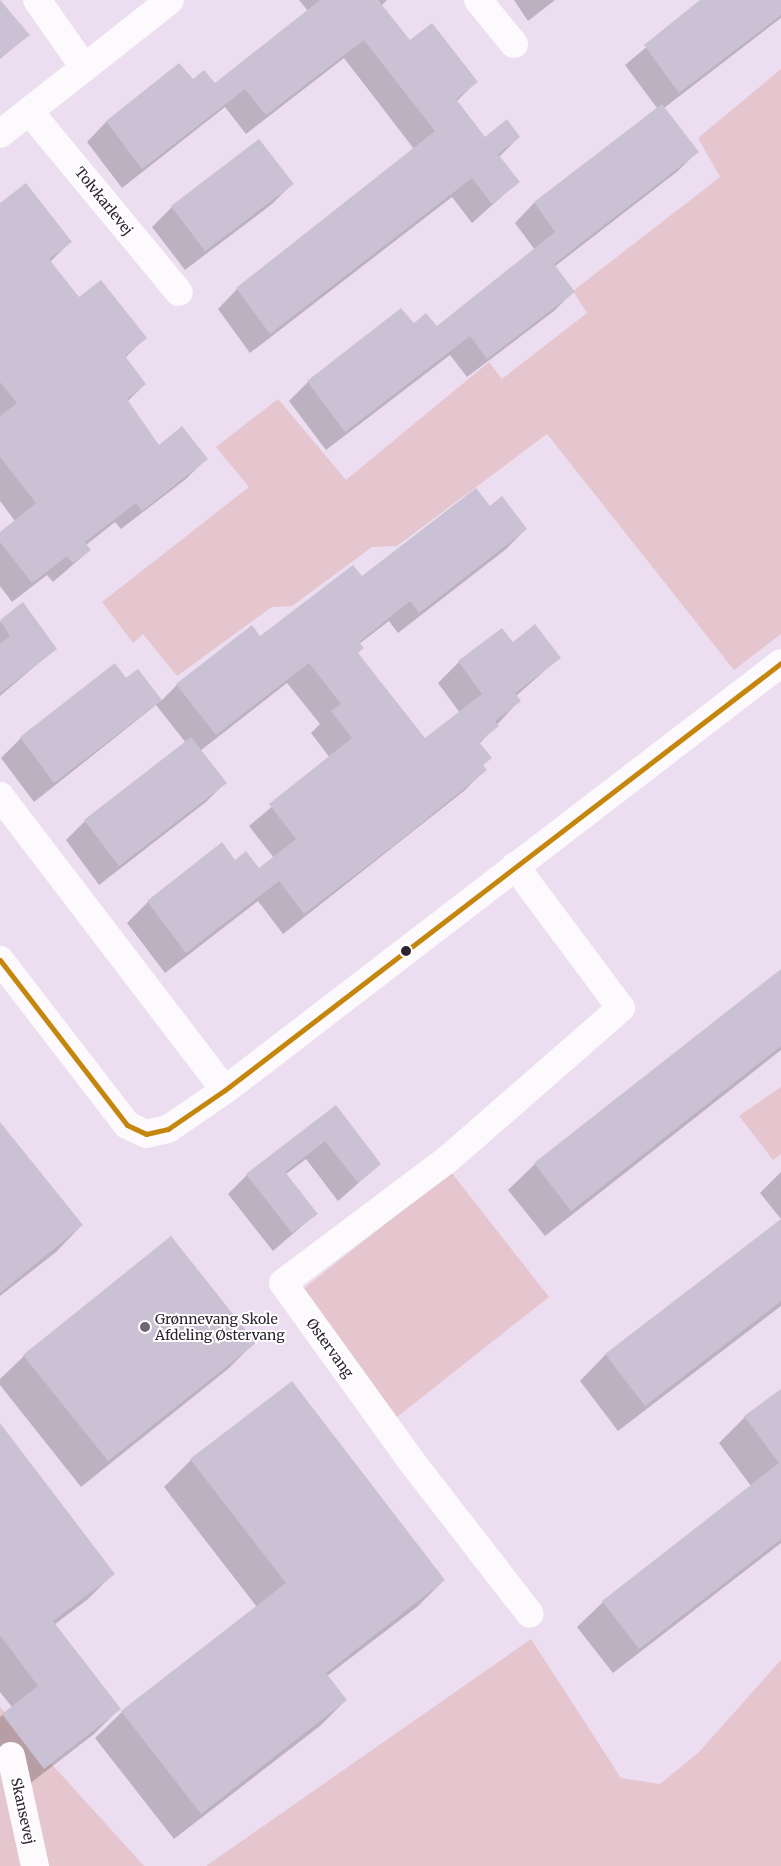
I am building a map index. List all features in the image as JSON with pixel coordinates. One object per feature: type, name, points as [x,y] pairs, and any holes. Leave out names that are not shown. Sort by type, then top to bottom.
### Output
[{"type":"street","points":[[37,0],[84,67]]},
{"type":"street","points":[[0,134],[170,0]]},
{"type":"street","points":[[478,0],[514,44]]},
{"type":"street","name":"Tolvkarlevej","points":[[29,111],[179,292]]},
{"type":"street","points":[[0,960],[126,1125],[146,1134],[168,1129],[226,1090],[781,663]]},
{"type":"street","points":[[0,796],[226,1090]]},
{"type":"street","name":"Østervang","points":[[515,866],[621,1008],[448,1159],[283,1284],[412,1462],[530,1614]]},
{"type":"street","name":"Skansevej","points":[[11,1756],[35,1866]]},
{"type":"shaded area","points":[[781,69],[781,634],[734,670],[547,434],[397,546],[372,547],[292,606],[272,607],[177,676],[143,634],[133,643],[102,602],[249,487],[216,447],[278,399],[346,480],[489,362],[502,379],[587,313],[573,291],[720,177],[698,138]]},
{"type":"shaded area","points":[[781,1087],[781,1154],[773,1160],[739,1116]]},
{"type":"shaded area","points":[[451,1172],[549,1297],[397,1417],[298,1293]]},
{"type":"shaded area","points":[[531,1639],[621,1778],[660,1784],[699,1752],[781,1660],[781,1866],[206,1866]]},
{"type":"shaded area","points":[[0,1707],[144,1866],[0,1866]]},
{"type":"building","points":[[0,0],[30,35],[0,58]]},
{"type":"building","points":[[320,0],[378,0],[410,40],[432,23],[478,82],[456,99],[485,137],[507,119],[520,137],[498,154],[520,182],[492,204],[472,178],[270,334],[236,288],[435,131],[364,40],[266,115],[245,89],[142,169],[106,121],[179,63],[193,79],[204,70],[215,83]]},
{"type":"building","points":[[700,0],[781,0],[781,15],[679,93],[644,45]]},
{"type":"building","points":[[662,104],[699,152],[554,264],[575,292],[487,359],[470,336],[345,432],[307,381],[401,308],[414,323],[426,313],[437,326],[555,232],[534,202]]},
{"type":"building","points":[[259,139],[294,184],[205,251],[171,206]]},
{"type":"building","points":[[26,183],[72,242],[49,259],[79,297],[101,280],[147,338],[125,356],[146,384],[127,399],[159,445],[182,426],[208,459],[142,511],[136,503],[85,542],[91,550],[73,563],[67,556],[32,583],[0,542],[0,532],[36,503],[0,457],[0,416],[17,403],[0,382],[0,203]]},
{"type":"building","points":[[476,488],[490,506],[502,496],[527,529],[419,613],[410,601],[359,642],[364,648],[358,653],[425,738],[482,694],[458,661],[502,628],[513,642],[535,624],[561,658],[515,693],[521,701],[495,721],[499,726],[479,742],[492,758],[483,765],[487,770],[398,842],[304,914],[279,881],[186,953],[147,901],[222,842],[235,860],[246,851],[259,868],[296,839],[269,804],[352,738],[331,711],[341,704],[309,663],[216,735],[176,684],[252,625],[260,636],[353,565],[362,576]]},
{"type":"building","points":[[23,602],[57,649],[0,693],[0,644],[10,636],[0,620]]},
{"type":"building","points":[[115,663],[126,678],[138,669],[162,700],[54,783],[20,737]]},
{"type":"building","points":[[191,737],[227,783],[119,866],[84,820]]},
{"type":"building","points":[[781,969],[781,1046],[571,1211],[534,1163]]},
{"type":"building","points":[[336,1105],[381,1164],[358,1183],[325,1141],[285,1172],[318,1214],[292,1233],[246,1174]]},
{"type":"building","points":[[0,1122],[83,1225],[0,1293]]},
{"type":"building","points":[[781,1219],[781,1301],[645,1406],[605,1354]]},
{"type":"building","points":[[171,1236],[256,1343],[108,1461],[23,1355]]},
{"type":"building","points":[[292,1381],[445,1580],[326,1673],[347,1700],[201,1814],[121,1711],[286,1583],[190,1459]]},
{"type":"building","points":[[781,1389],[781,1539],[639,1649],[602,1601],[779,1463],[744,1416]]},
{"type":"building","points":[[0,1423],[115,1574],[53,1621],[121,1709],[44,1769],[2,1714],[38,1686],[0,1635]]},
{"type":"transit line","points":[[0,960],[127,1125],[146,1134],[168,1129],[225,1090],[781,663]]},
{"type":"place","name":"Grønnevang Skole Afdeling Østervang","points":[[145,1327]]}]
